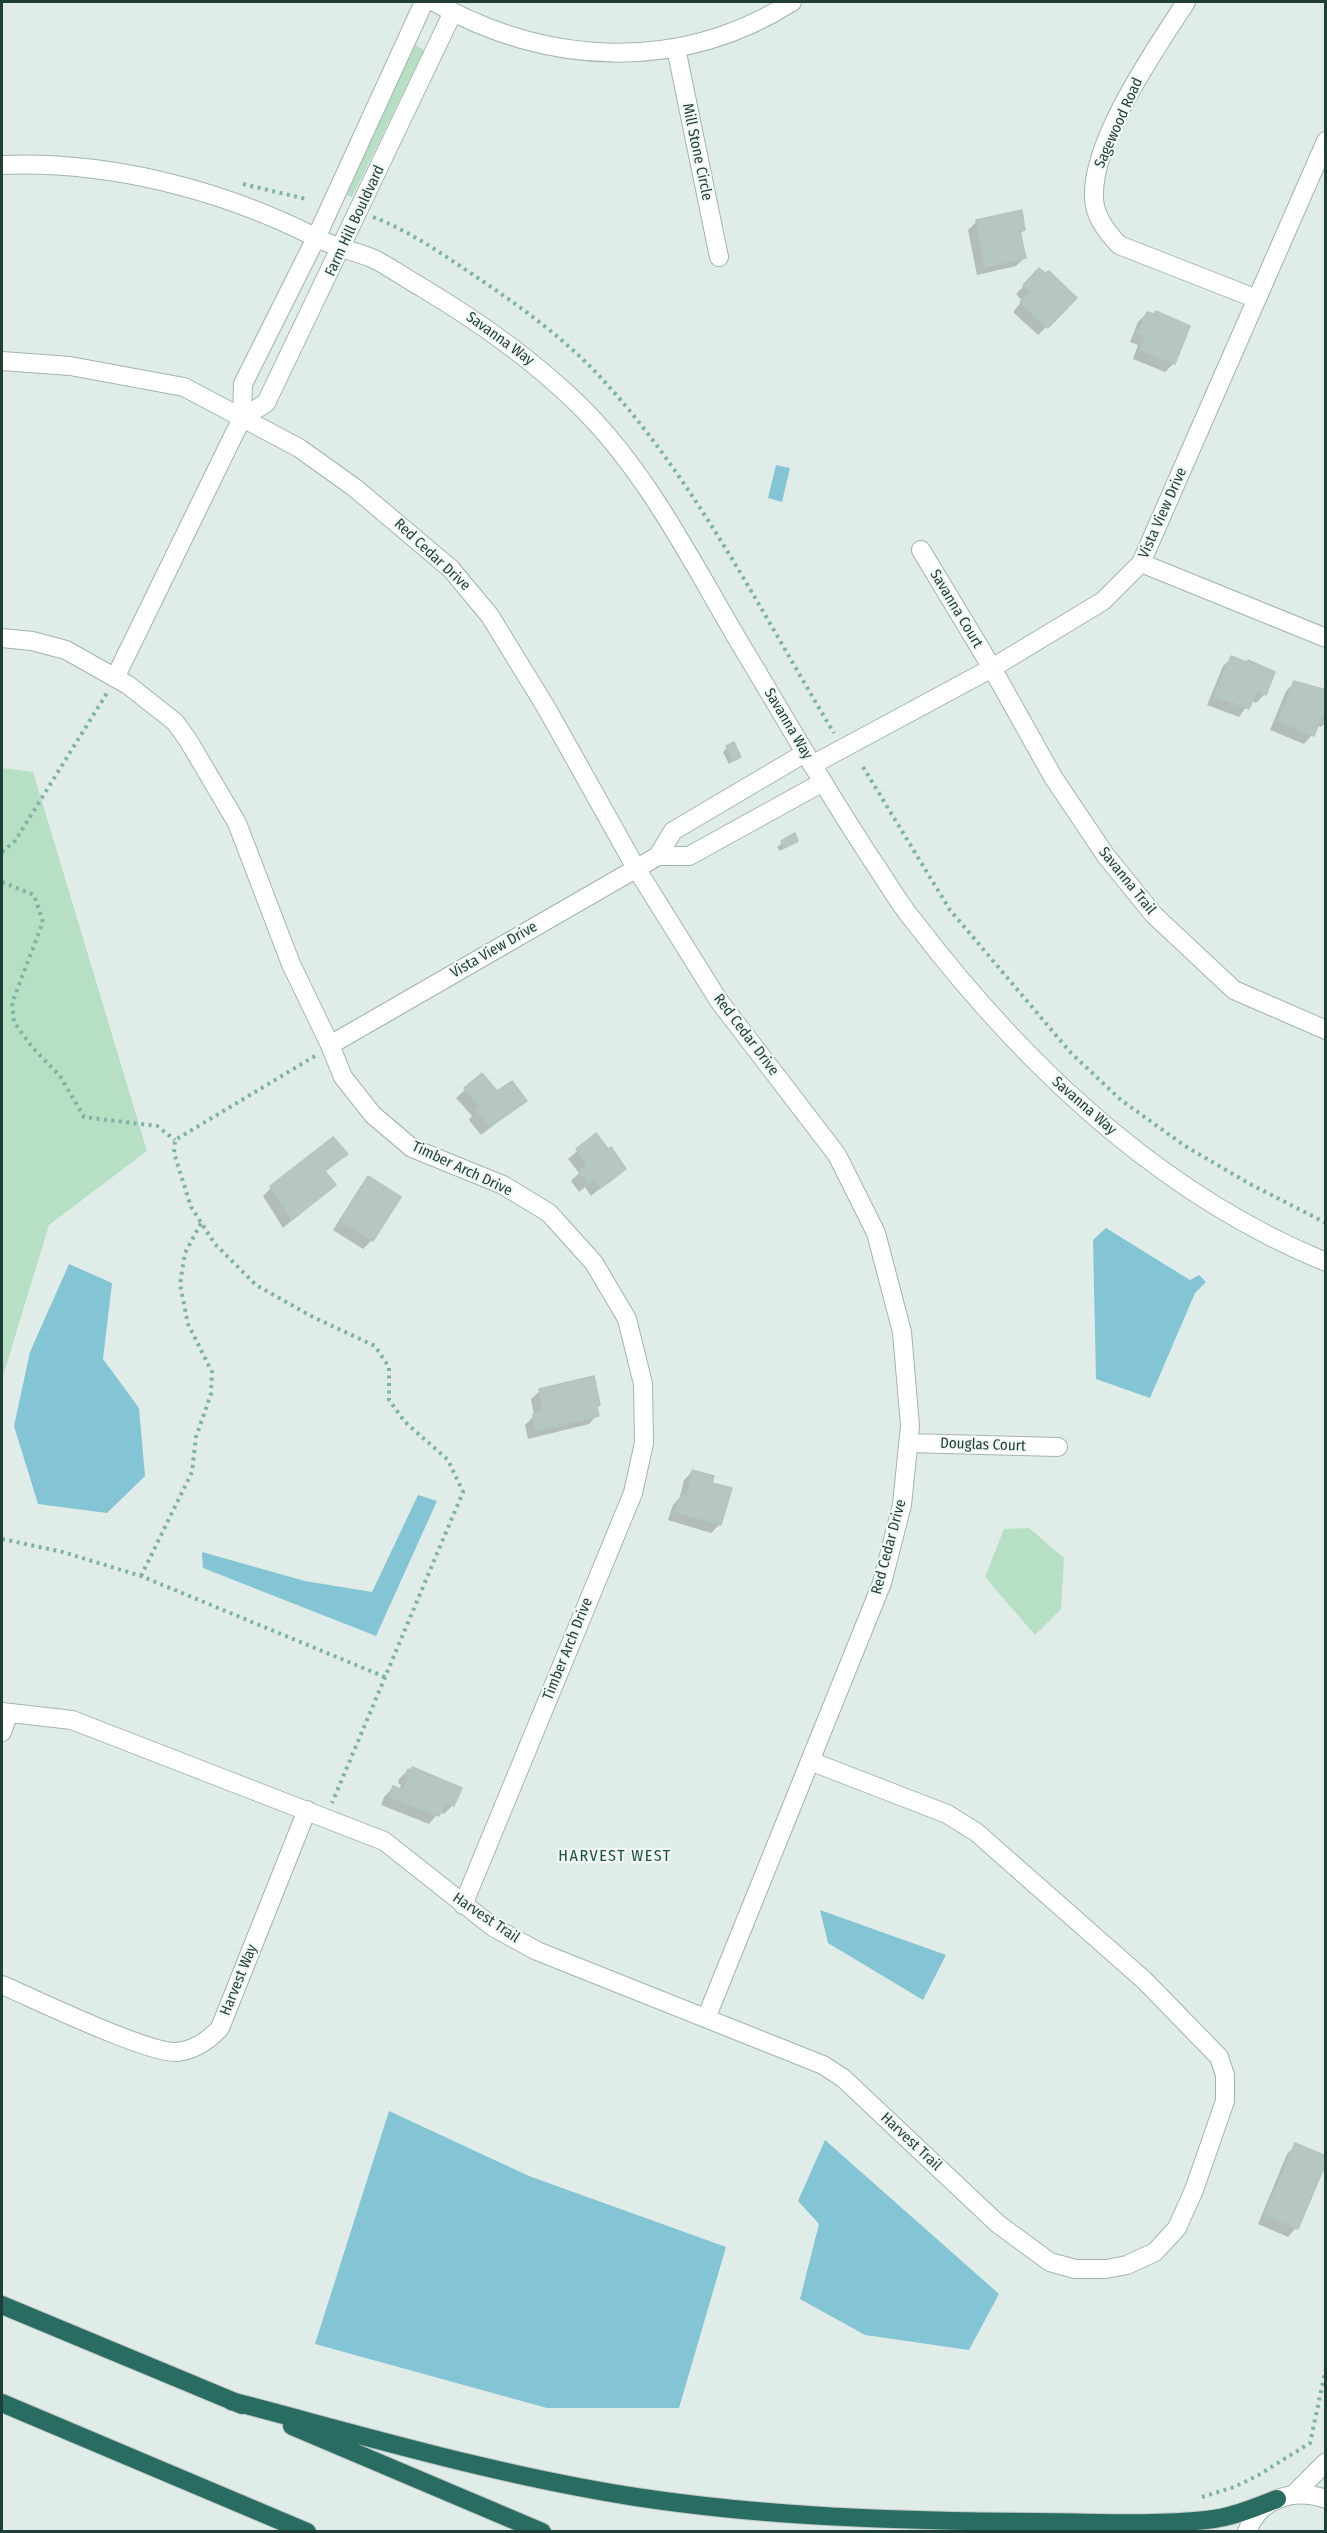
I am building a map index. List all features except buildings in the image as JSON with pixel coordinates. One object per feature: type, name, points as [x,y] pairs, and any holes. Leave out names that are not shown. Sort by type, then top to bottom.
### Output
[{"type":"highway","points":[[2,2305],[542,2532]]},
{"type":"highway","points":[[231,2401],[477,2465],[634,2497],[740,2510],[981,2521],[1140,2522],[1206,2520],[1240,2513],[1285,2496]]},
{"type":"highway","points":[[2,2403],[307,2532]]},
{"type":"street","name":"Farm Hill Bouldvard","points":[[116,678],[242,418],[243,384],[316,238],[424,2]]},
{"type":"street","points":[[434,2],[512,36],[588,52],[639,53],[706,41],[746,27],[792,2]]},
{"type":"street","name":"Sagewood Road","points":[[1186,2],[1128,95],[1100,158],[1095,183],[1096,210],[1104,227],[1119,245],[1257,299]]},
{"type":"street","name":"Farm Hill Bouldvard","points":[[242,418],[266,403],[453,12]]},
{"type":"street","name":"Mill Stone Circle","points":[[676,48],[719,257]]},
{"type":"street","name":"Vista View Drive","points":[[658,856],[673,831],[809,759],[992,668],[1103,601],[1141,563],[1326,141]]},
{"type":"street","name":"Savanna Way","points":[[2,165],[99,169],[164,181],[246,206],[295,225],[316,238],[374,260],[500,336],[583,409],[657,502],[823,782],[911,918],[1007,1033],[1084,1110],[1171,1176],[1230,1214],[1326,1262]]},
{"type":"street","name":"Red Cedar Drive","points":[[2,361],[70,366],[184,387],[299,448],[355,488],[451,568],[490,615],[547,709],[636,868],[719,1000],[837,1155],[876,1233],[902,1332],[910,1426],[902,1506],[882,1583],[707,2016]]},
{"type":"street","name":"Savanna Court","points":[[921,550],[992,668]]},
{"type":"street","points":[[1141,563],[1326,638]]},
{"type":"street","name":"Timber Arch Drive","points":[[2,638],[32,641],[66,650],[116,678],[174,722],[188,740],[237,823],[291,964],[343,1077],[373,1114],[412,1148],[503,1185],[549,1213],[594,1263],[627,1319],[644,1384],[644,1443],[633,1493],[463,1905]]},
{"type":"street","name":"Savanna Trail","points":[[992,668],[1053,777],[1106,856],[1154,915],[1234,990],[1326,1030]]},
{"type":"street","name":"Vista View Drive","points":[[330,1045],[658,856],[689,856],[823,782]]},
{"type":"street","name":"Douglas Court","points":[[909,1443],[1058,1447]]},
{"type":"street","points":[[2,1732],[5,1712]]},
{"type":"street","name":"Harvest Trail","points":[[5,1712],[72,1720],[384,1841],[463,1905],[494,1927],[537,1951],[707,2016],[823,2065],[843,2078],[1000,2225],[1035,2253],[1065,2268],[1116,2267],[1155,2252],[1177,2228],[1194,2190],[1225,2101],[1225,2075],[1219,2057],[1113,1951],[970,1827],[947,1814],[810,1761]]},
{"type":"street","name":"Harvest Way","points":[[2,1985],[150,2047],[177,2052],[200,2044],[220,2028],[307,1810]]},
{"type":"street","points":[[1247,2532],[1255,2516],[1285,2496],[1326,2462]]},
{"type":"street","points":[[1285,2496],[1312,2494],[1326,2499]]},
{"type":"path","points":[[2,852],[15,841],[116,678]]},
{"type":"path","points":[[863,767],[950,910],[1071,1053],[1121,1100],[1185,1146],[1250,1185],[1326,1223]]},
{"type":"path","points":[[2,882],[34,895],[43,922],[12,1003],[14,1022],[60,1076],[84,1117],[158,1126],[175,1140]]},
{"type":"path","points":[[175,1140],[330,1045]]},
{"type":"path","points":[[175,1140],[174,1153],[191,1207],[214,1244],[256,1285],[313,1317],[375,1346],[389,1367],[389,1400],[405,1422],[448,1460],[463,1492],[326,1818]]},
{"type":"path","points":[[141,1576],[192,1472],[196,1437],[211,1394],[212,1372],[188,1324],[180,1284],[185,1253],[201,1223]]},
{"type":"path","points":[[2,1539],[63,1551],[141,1576],[385,1677]]},
{"type":"path","points":[[1202,2498],[1257,2476],[1310,2443],[1326,2368]]},
{"type":"green space","points":[[415,45],[424,50],[352,197],[344,194]]},
{"type":"green space","points":[[2,768],[33,772],[147,1151],[49,1225],[2,1379]]},
{"type":"green space","points":[[1029,1528],[1064,1558],[1061,1609],[1035,1635],[985,1577],[1004,1529]]},
{"type":"water","points":[[776,465],[790,468],[782,502],[768,498]]},
{"type":"water","points":[[1106,1228],[1190,1280],[1199,1275],[1206,1282],[1195,1293],[1150,1398],[1096,1379],[1093,1240]]},
{"type":"water","points":[[69,1264],[112,1283],[103,1359],[139,1408],[145,1476],[107,1513],[38,1504],[14,1426],[30,1352]]},
{"type":"water","points":[[418,1495],[437,1501],[376,1636],[203,1568],[202,1552],[305,1581],[372,1592]]},
{"type":"water","points":[[820,1910],[946,1955],[923,2000],[828,1943]]},
{"type":"water","points":[[389,2111],[529,2176],[726,2247],[679,2408],[547,2408],[315,2344]]},
{"type":"water","points":[[825,2140],[999,2294],[969,2350],[865,2335],[800,2299],[819,2224],[798,2201]]},
{"type":"district","name":"HARVEST WEST","points":[[615,1857]]}]
